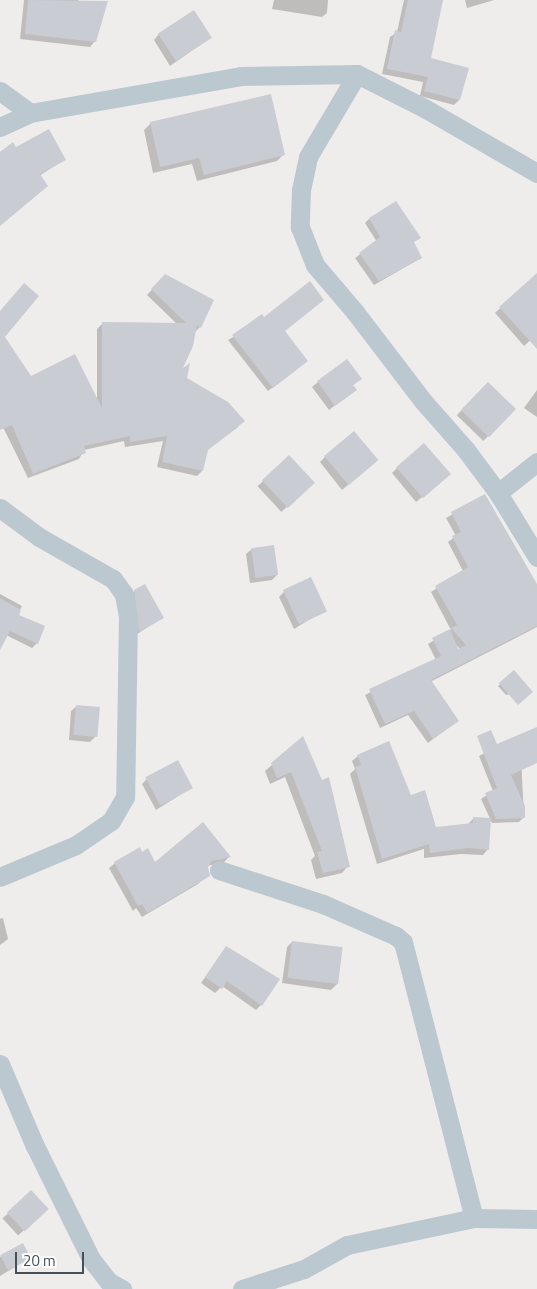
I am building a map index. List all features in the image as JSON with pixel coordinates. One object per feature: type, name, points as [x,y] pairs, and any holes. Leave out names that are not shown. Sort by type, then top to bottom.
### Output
[{"type":"street","points":[[357,74],[308,157],[301,188],[300,227],[315,265],[498,493],[537,557]]},
{"type":"street","points":[[0,126],[30,113],[241,76],[357,74],[426,109],[537,173]]},
{"type":"street","points":[[0,91],[30,113]]},
{"type":"street","points":[[498,493],[537,462]]},
{"type":"street","points":[[0,508],[39,537],[113,579],[124,594],[128,616],[125,797],[110,820],[76,845],[0,877]]},
{"type":"street","points":[[220,870],[324,904],[396,936],[403,942],[474,1218]]},
{"type":"street","points":[[0,1064],[38,1152],[92,1258],[109,1282],[122,1289]]},
{"type":"street","points":[[242,1289],[304,1269],[347,1245],[474,1218],[537,1218]]},
{"type":"building","points":[[28,0],[108,1],[96,42],[25,34]]},
{"type":"building","points":[[408,0],[443,0],[431,58],[469,68],[460,100],[424,91],[428,77],[387,69],[395,30],[401,32]]},
{"type":"building","points":[[194,10],[212,38],[176,61],[158,33]]},
{"type":"building","points":[[271,94],[285,155],[204,175],[199,158],[160,167],[150,122]]},
{"type":"building","points":[[49,129],[66,160],[40,174],[48,186],[0,226],[0,152],[13,142],[16,147]]},
{"type":"building","points":[[396,201],[421,238],[414,242],[422,258],[379,281],[359,253],[380,237],[369,218]]},
{"type":"building","points":[[537,273],[537,349],[499,307]]},
{"type":"building","points":[[165,274],[214,300],[201,328],[197,325],[193,346],[183,368],[190,363],[187,378],[228,402],[245,421],[208,450],[203,471],[162,462],[167,436],[130,442],[130,436],[84,446],[86,453],[33,474],[12,425],[0,430],[0,311],[24,283],[39,296],[5,337],[31,376],[75,354],[102,408],[102,322],[186,323],[151,289]]},
{"type":"building","points":[[310,281],[324,300],[285,331],[308,361],[273,388],[232,335],[262,314],[264,317]]},
{"type":"building","points":[[347,359],[362,379],[353,385],[357,390],[335,406],[317,381]]},
{"type":"building","points":[[488,382],[516,409],[489,437],[461,410]]},
{"type":"building","points":[[354,431],[378,460],[349,485],[324,456]]},
{"type":"building","points":[[424,443],[451,474],[423,498],[396,467]]},
{"type":"building","points":[[289,455],[315,483],[288,508],[262,480]]},
{"type":"building","points":[[485,494],[537,584],[537,626],[431,680],[459,721],[433,739],[414,711],[385,724],[369,689],[441,656],[432,638],[450,629],[458,649],[466,645],[451,628],[457,625],[435,586],[468,567],[452,536],[461,532],[451,512]]},
{"type":"building","points":[[274,545],[278,575],[255,578],[251,548]]},
{"type":"building","points":[[311,577],[327,611],[299,625],[283,590]]},
{"type":"building","points":[[145,584],[164,618],[139,632],[134,590]]},
{"type":"building","points":[[0,598],[21,610],[19,615],[45,626],[38,644],[10,631],[0,650]]},
{"type":"building","points":[[514,670],[533,692],[518,705],[499,683]]},
{"type":"building","points":[[76,705],[100,707],[97,737],[73,735]]},
{"type":"building","points":[[537,727],[537,763],[511,775],[525,806],[525,818],[496,819],[485,793],[497,788],[477,736],[491,730],[497,744]]},
{"type":"building","points":[[303,736],[322,780],[329,777],[350,867],[323,873],[317,852],[322,851],[291,772],[277,778],[271,763]]},
{"type":"building","points":[[389,741],[411,795],[425,790],[436,827],[473,823],[473,817],[491,818],[489,850],[468,848],[430,853],[429,844],[382,859],[355,767],[361,765],[357,755]]},
{"type":"building","points":[[178,760],[193,788],[160,806],[145,777]]},
{"type":"building","points":[[203,822],[231,857],[212,861],[208,867],[210,876],[147,913],[142,904],[138,906],[114,862],[140,847],[142,852],[148,848],[155,862]]},
{"type":"building","points":[[292,941],[343,947],[338,984],[287,978]]},
{"type":"building","points":[[226,946],[280,979],[262,1006],[227,981],[222,989],[205,977]]},
{"type":"building","points":[[31,1190],[49,1209],[25,1232],[7,1213]]},
{"type":"building","points":[[23,1243],[31,1258],[8,1270],[0,1255]]}]
